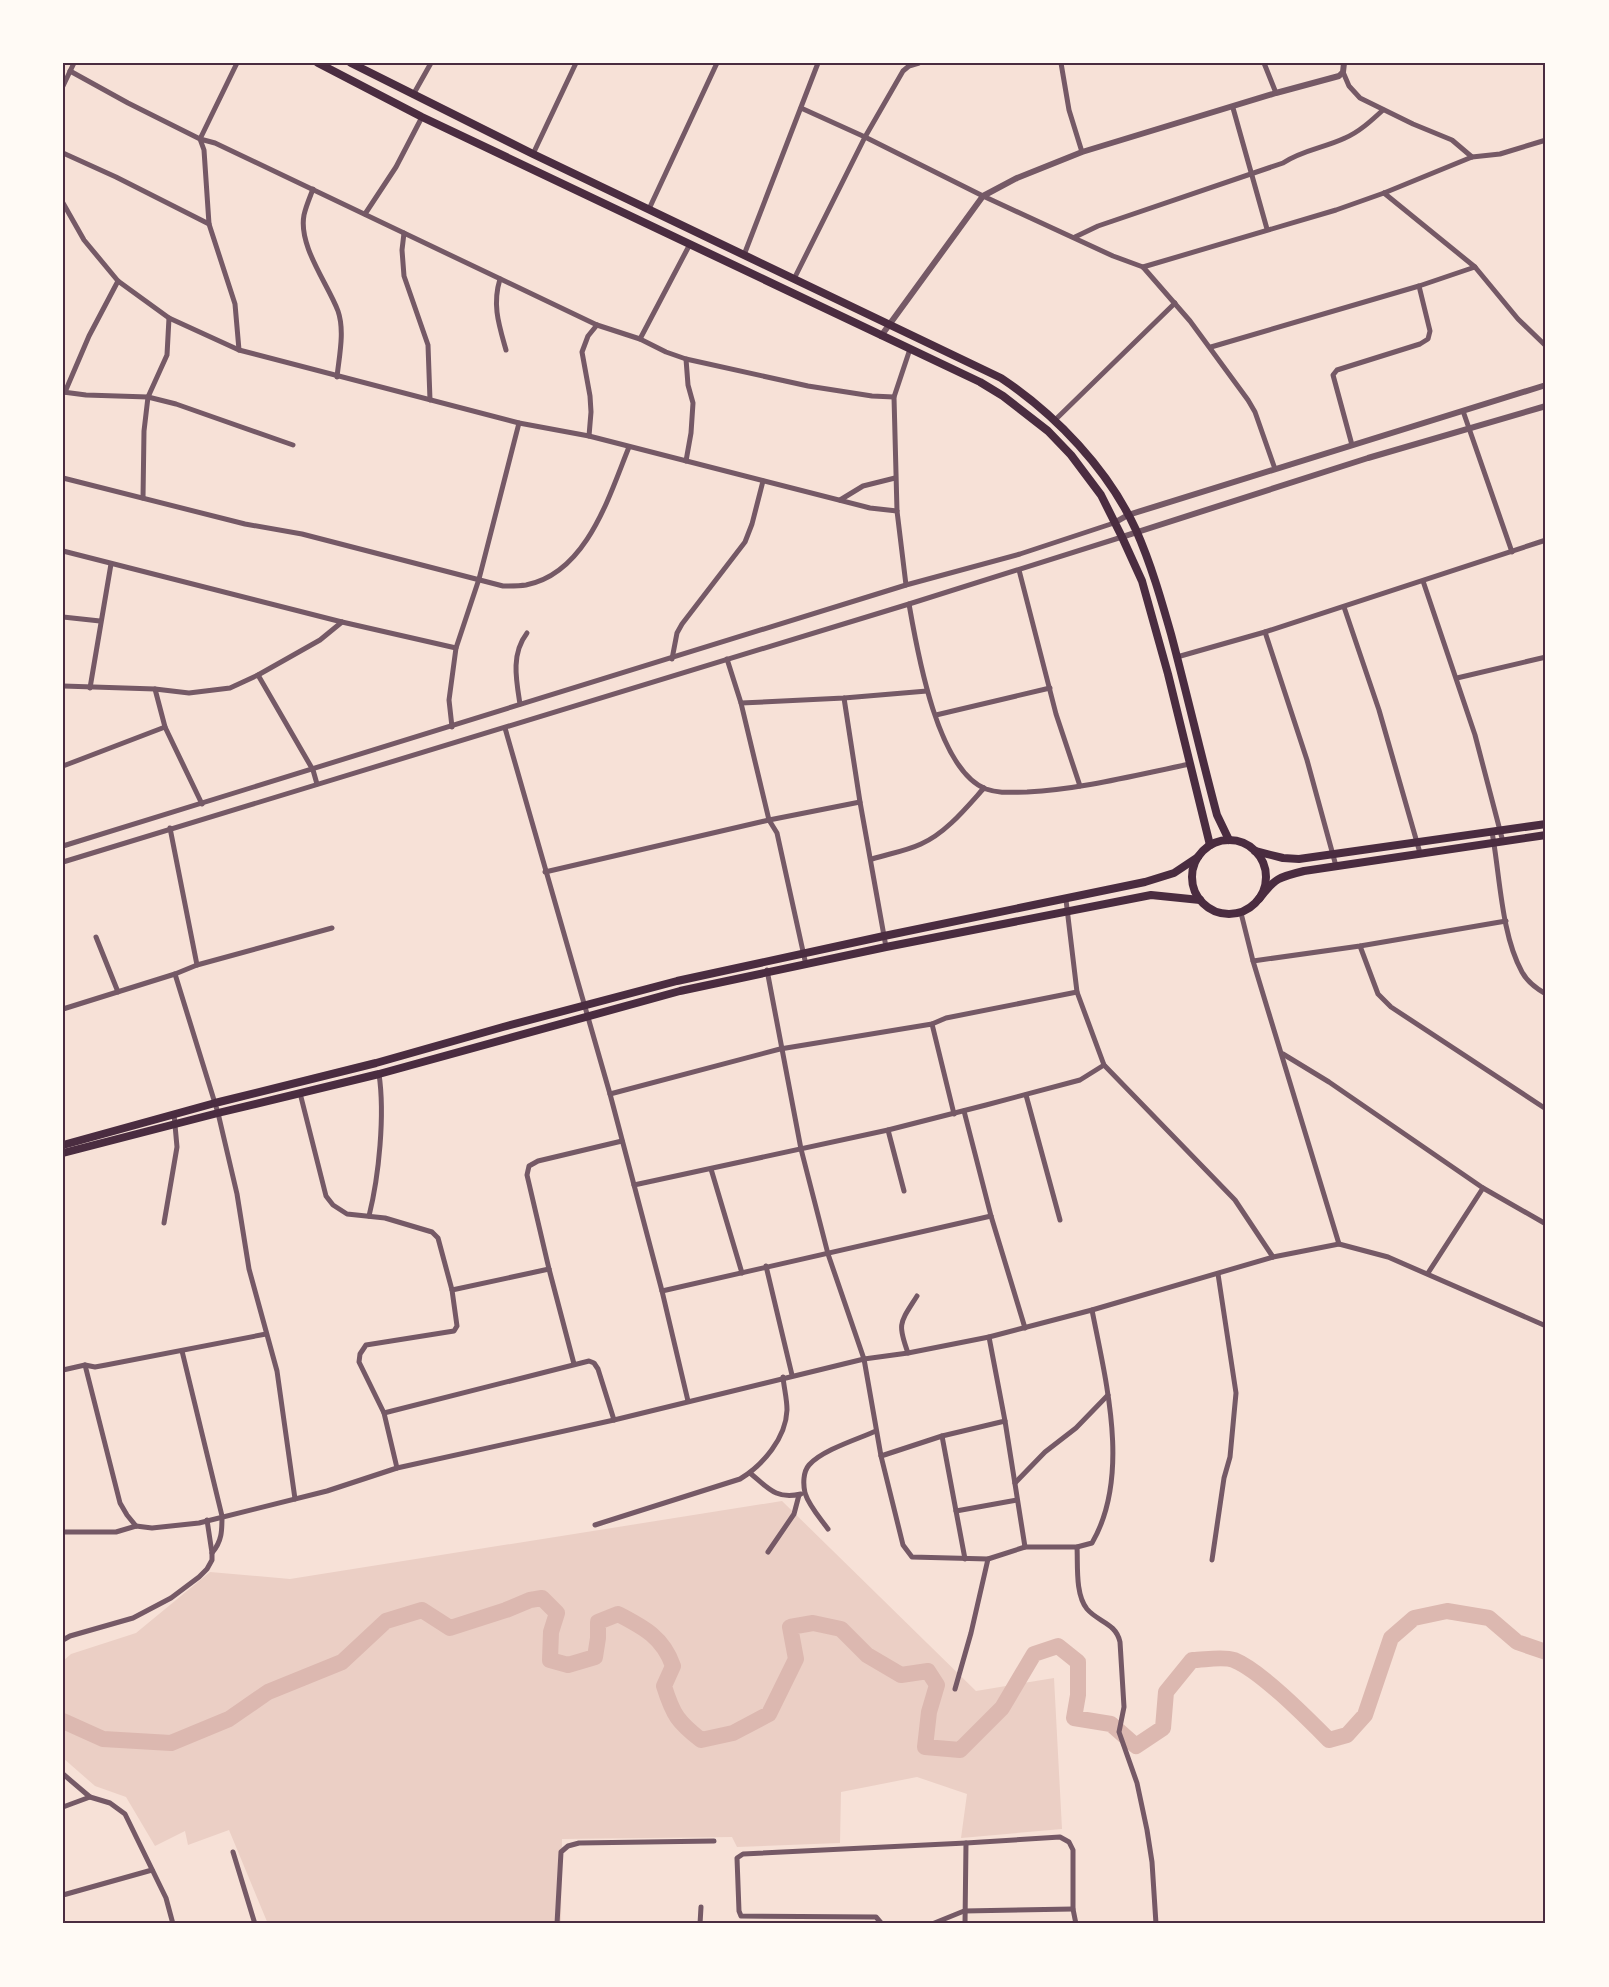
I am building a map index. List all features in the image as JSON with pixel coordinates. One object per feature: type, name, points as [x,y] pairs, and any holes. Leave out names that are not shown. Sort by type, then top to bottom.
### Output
[{"type":"main road","points":[[318,63],[422,117],[910,349],[1003,396],[1047,431],[1071,455],[1101,495],[1142,581],[1168,674],[1210,845]]},
{"type":"main road","points":[[351,63],[532,154],[1000,378],[1054,421],[1081,448],[1112,489],[1137,532],[1154,576],[1177,657],[1217,815],[1229,840]]},
{"type":"main road","points":[[1256,851],[1283,858],[1299,859],[1546,824]]},
{"type":"main road","points":[[1198,857],[1193,868],[1194,890],[1208,908],[1229,915],[1251,908],[1272,882],[1284,876],[1336,866],[1546,835]]},
{"type":"main road","points":[[63,1153],[175,1119],[215,1103],[376,1063],[585,1005],[764,961],[1145,882],[1174,873],[1198,857],[1210,845],[1229,840],[1248,845],[1256,851],[1263,862],[1266,874],[1265,887],[1259,899]]},
{"type":"main road","points":[[63,1144],[175,1119],[218,1113],[379,1074],[680,991],[886,947],[1151,895],[1200,900]]},
{"type":"street","points":[[63,86],[74,63]]},
{"type":"street","points":[[237,63],[200,139],[204,150],[209,224],[235,304],[239,350]]},
{"type":"street","points":[[413,95],[431,63]]},
{"type":"street","points":[[532,154],[576,63]]},
{"type":"street","points":[[649,209],[717,63]]},
{"type":"street","points":[[744,255],[818,63]]},
{"type":"street","points":[[794,279],[865,137],[903,71],[919,63]]},
{"type":"street","points":[[1061,63],[1069,110],[1082,152]]},
{"type":"street","points":[[1264,63],[1276,93]]},
{"type":"street","points":[[1344,63],[1343,72],[1349,86],[1360,98],[1452,140],[1472,157]]},
{"type":"street","points":[[70,71],[200,139],[215,143],[597,325],[640,339],[686,359],[808,386],[894,397]]},
{"type":"street","points":[[881,336],[983,196],[1017,178],[1082,152],[1339,76],[1343,72]]},
{"type":"street","points":[[801,108],[983,196],[1113,256],[1143,267],[1211,347],[1255,412],[1275,469]]},
{"type":"street","points":[[1233,108],[1267,229]]},
{"type":"street","points":[[1075,237],[1098,226],[1283,163],[1295,155],[1344,138],[1358,131],[1383,110]]},
{"type":"street","points":[[365,214],[396,167],[422,117]]},
{"type":"street","points":[[1143,267],[1336,210],[1472,157],[1500,154],[1546,140]]},
{"type":"street","points":[[63,153],[209,224]]},
{"type":"street","points":[[313,189],[303,217],[304,236],[339,313],[341,336],[337,377]]},
{"type":"street","points":[[1384,193],[1475,267],[1518,319],[1546,346]]},
{"type":"street","points":[[63,203],[84,240],[118,280],[169,318],[239,350],[519,423],[589,436],[870,508],[897,511]]},
{"type":"street","points":[[404,233],[402,250],[404,276],[428,345],[430,400]]},
{"type":"street","points":[[640,339],[690,244]]},
{"type":"street","points":[[1211,347],[1419,286],[1475,267]]},
{"type":"street","points":[[500,279],[495,308],[506,350]]},
{"type":"street","points":[[118,280],[89,336],[64,392],[148,398],[176,404],[293,445]]},
{"type":"street","points":[[1352,445],[1333,375],[1337,370],[1420,344],[1428,339],[1430,331],[1419,286]]},
{"type":"street","points":[[1054,421],[1175,303]]},
{"type":"street","points":[[143,498],[144,431],[148,398],[167,355],[169,318]]},
{"type":"street","points":[[589,436],[590,396],[582,352],[588,336],[597,325]]},
{"type":"street","points":[[906,585],[897,511],[894,397],[910,349]]},
{"type":"street","points":[[686,359],[688,385],[693,403],[686,461]]},
{"type":"street","points":[[63,846],[906,585],[1020,554],[1114,523],[1128,515],[1546,385]]},
{"type":"street","points":[[63,862],[909,604],[1469,428],[1546,406]]},
{"type":"street","points":[[1463,411],[1512,552]]},
{"type":"street","points":[[452,727],[449,700],[456,648],[478,579],[519,423]]},
{"type":"street","points":[[63,478],[245,524],[302,534],[503,586],[524,586],[547,577],[574,559],[593,529],[629,447]]},
{"type":"street","points":[[840,500],[863,486],[895,477]]},
{"type":"street","points":[[672,659],[677,633],[682,624],[745,542],[764,481]]},
{"type":"street","points":[[1177,657],[1344,607],[1546,540]]},
{"type":"street","points":[[63,551],[342,622],[456,648]]},
{"type":"street","points":[[90,688],[111,564]]},
{"type":"street","points":[[1019,570],[1050,688],[1080,786]]},
{"type":"street","points":[[1423,581],[1475,735],[1496,831],[1506,921],[1516,959],[1523,974],[1546,994]]},
{"type":"street","points":[[909,604],[917,652],[927,691],[947,746],[964,773],[984,789],[1003,793],[1059,790],[1190,765]]},
{"type":"street","points":[[1344,607],[1379,710],[1420,853]]},
{"type":"street","points":[[63,616],[100,621]]},
{"type":"street","points":[[63,686],[155,689],[189,693],[230,688],[320,640],[342,622]]},
{"type":"street","points":[[1265,632],[1307,760],[1336,866]]},
{"type":"street","points":[[520,704],[516,683],[517,651],[527,633]]},
{"type":"street","points":[[1457,678],[1546,657]]},
{"type":"street","points":[[727,659],[741,703],[769,820],[777,833],[806,965]]},
{"type":"street","points":[[258,675],[313,770],[317,784]]},
{"type":"street","points":[[936,714],[1050,688]]},
{"type":"street","points":[[155,689],[165,727],[202,804]]},
{"type":"street","points":[[741,703],[927,691]]},
{"type":"street","points":[[844,698],[886,947]]},
{"type":"street","points":[[63,766],[165,727]]},
{"type":"street","points":[[505,728],[610,1094],[662,1291],[688,1401]]},
{"type":"street","points":[[872,859],[921,844],[935,836],[984,789]]},
{"type":"street","points":[[545,872],[769,820],[860,802]]},
{"type":"street","points":[[170,828],[197,965]]},
{"type":"street","points":[[1066,900],[1077,992],[1104,1065],[1235,1200],[1273,1257]]},
{"type":"street","points":[[1241,913],[1253,961],[1339,1244]]},
{"type":"street","points":[[1253,961],[1360,946],[1506,921]]},
{"type":"street","points":[[63,1009],[197,965],[332,928]]},
{"type":"street","points":[[96,937],[118,992]]},
{"type":"street","points":[[1360,946],[1378,994],[1391,1007],[1546,1109]]},
{"type":"street","points":[[764,961],[801,1149],[828,1254],[864,1359],[881,1456],[903,1545],[912,1557],[988,1559],[1025,1547],[1077,1547],[1092,1543],[1099,1531],[1108,1503],[1113,1461],[1108,1395],[1092,1311]]},
{"type":"street","points":[[175,974],[218,1113],[237,1194],[249,1269],[278,1371],[295,1499]]},
{"type":"street","points":[[610,1094],[780,1049],[932,1024],[946,1018],[1077,992]]},
{"type":"street","points":[[932,1024],[954,1114]]},
{"type":"street","points":[[1282,1054],[1329,1083],[1483,1188],[1546,1224]]},
{"type":"street","points":[[634,1185],[954,1114],[1080,1080],[1104,1065]]},
{"type":"street","points":[[369,1216],[377,1177],[381,1090],[379,1074]]},
{"type":"street","points":[[300,1093],[326,1196],[333,1205],[347,1215],[369,1216],[432,1232],[438,1238],[452,1290],[457,1326],[454,1331],[366,1345],[362,1349],[360,1362],[384,1413],[397,1468]]},
{"type":"street","points":[[1026,1095],[1060,1220]]},
{"type":"street","points":[[964,1111],[991,1216],[1025,1328]]},
{"type":"street","points":[[164,1223],[177,1147],[175,1119]]},
{"type":"street","points":[[888,1130],[904,1191]]},
{"type":"street","points":[[574,1364],[527,1175],[530,1166],[538,1161],[622,1141]]},
{"type":"street","points":[[711,1169],[742,1273]]},
{"type":"street","points":[[1428,1273],[1483,1188]]},
{"type":"street","points":[[662,1291],[991,1216]]},
{"type":"street","points":[[63,1532],[116,1532],[136,1526],[176,1526],[207,1520],[295,1499],[397,1468],[614,1420],[783,1377],[864,1359],[989,1337],[1092,1311],[1273,1257],[1339,1244],[1388,1257],[1546,1326]]},
{"type":"street","points":[[766,1266],[792,1375]]},
{"type":"street","points":[[452,1290],[549,1269]]},
{"type":"street","points":[[1212,1560],[1224,1478],[1230,1456],[1236,1393],[1218,1274]]},
{"type":"street","points":[[908,1353],[901,1335],[900,1323],[917,1296]]},
{"type":"street","points":[[63,1370],[85,1365],[95,1367],[266,1334]]},
{"type":"street","points":[[989,1337],[1025,1547]]},
{"type":"street","points":[[63,1640],[154,1609],[207,1569],[212,1552],[219,1544],[222,1533],[222,1516],[182,1351]]},
{"type":"street","points":[[384,1413],[590,1361],[598,1369],[614,1420]]},
{"type":"street","points":[[85,1365],[120,1503],[136,1526]]},
{"type":"street","points":[[595,1525],[740,1479],[750,1473],[767,1457],[785,1424],[787,1410],[783,1377]]},
{"type":"street","points":[[1015,1483],[1045,1452],[1076,1428],[1108,1395]]},
{"type":"street","points":[[881,1456],[942,1436],[1005,1420]]},
{"type":"street","points":[[768,1552],[794,1514],[802,1494],[807,1467],[818,1458],[876,1431]]},
{"type":"street","points":[[942,1436],[965,1559]]},
{"type":"street","points":[[750,1473],[780,1495],[802,1494]]},
{"type":"street","points":[[802,1494],[828,1529]]},
{"type":"street","points":[[956,1510],[1017,1500]]},
{"type":"street","points":[[207,1520],[212,1552]]},
{"type":"street","points":[[1077,1547],[1080,1590],[1086,1608],[1118,1633],[1124,1707],[1119,1732],[1137,1783],[1148,1830],[1156,1924]]},
{"type":"street","points":[[955,1689],[988,1559]]},
{"type":"street","points":[[63,1774],[90,1797],[110,1803],[125,1814],[165,1898],[173,1924]]},
{"type":"street","points":[[63,1807],[90,1797]]},
{"type":"street","points":[[882,1924],[876,1917],[741,1916],[737,1858],[743,1854],[1060,1837],[1065,1838],[1073,1850],[1073,1909],[1076,1924]]},
{"type":"street","points":[[557,1924],[561,1852],[568,1846],[579,1843],[714,1841]]},
{"type":"street","points":[[965,1924],[966,1843]]},
{"type":"street","points":[[233,1852],[255,1924]]},
{"type":"street","points":[[63,1894],[152,1869]]},
{"type":"street","points":[[700,1924],[701,1907]]},
{"type":"street","points":[[932,1924],[964,1911],[1073,1909]]},
{"type":"shaded area","points":[[782,1501],[976,1691],[1054,1678],[1062,1829],[961,1838],[967,1794],[917,1777],[841,1792],[840,1843],[737,1847],[732,1837],[562,1839],[561,1924],[268,1924],[229,1830],[188,1845],[185,1831],[155,1846],[126,1797],[95,1786],[63,1758],[63,1661],[71,1654],[136,1633],[210,1572],[290,1579]]},
{"type":"waterway","points":[[63,1721],[103,1739],[171,1743],[229,1719],[268,1692],[342,1662],[386,1621],[422,1610],[450,1628],[530,1600],[542,1598],[557,1613],[551,1632],[550,1660],[568,1665],[595,1657],[598,1622],[618,1614],[658,1640],[673,1666],[664,1686],[670,1704],[682,1723],[701,1740],[733,1733],[769,1714],[796,1659],[790,1627],[813,1623],[841,1629],[867,1655],[901,1675],[928,1671],[937,1685],[929,1712],[925,1747],[960,1750],[1002,1708],[1034,1654],[1058,1646],[1078,1662],[1078,1695],[1074,1718],[1111,1724],[1136,1746],[1163,1728],[1166,1692],[1192,1660],[1230,1659],[1245,1666],[1283,1696],[1329,1740],[1347,1735],[1365,1715],[1391,1638],[1414,1618],[1447,1611],[1489,1618],[1517,1642],[1546,1652]]}]
